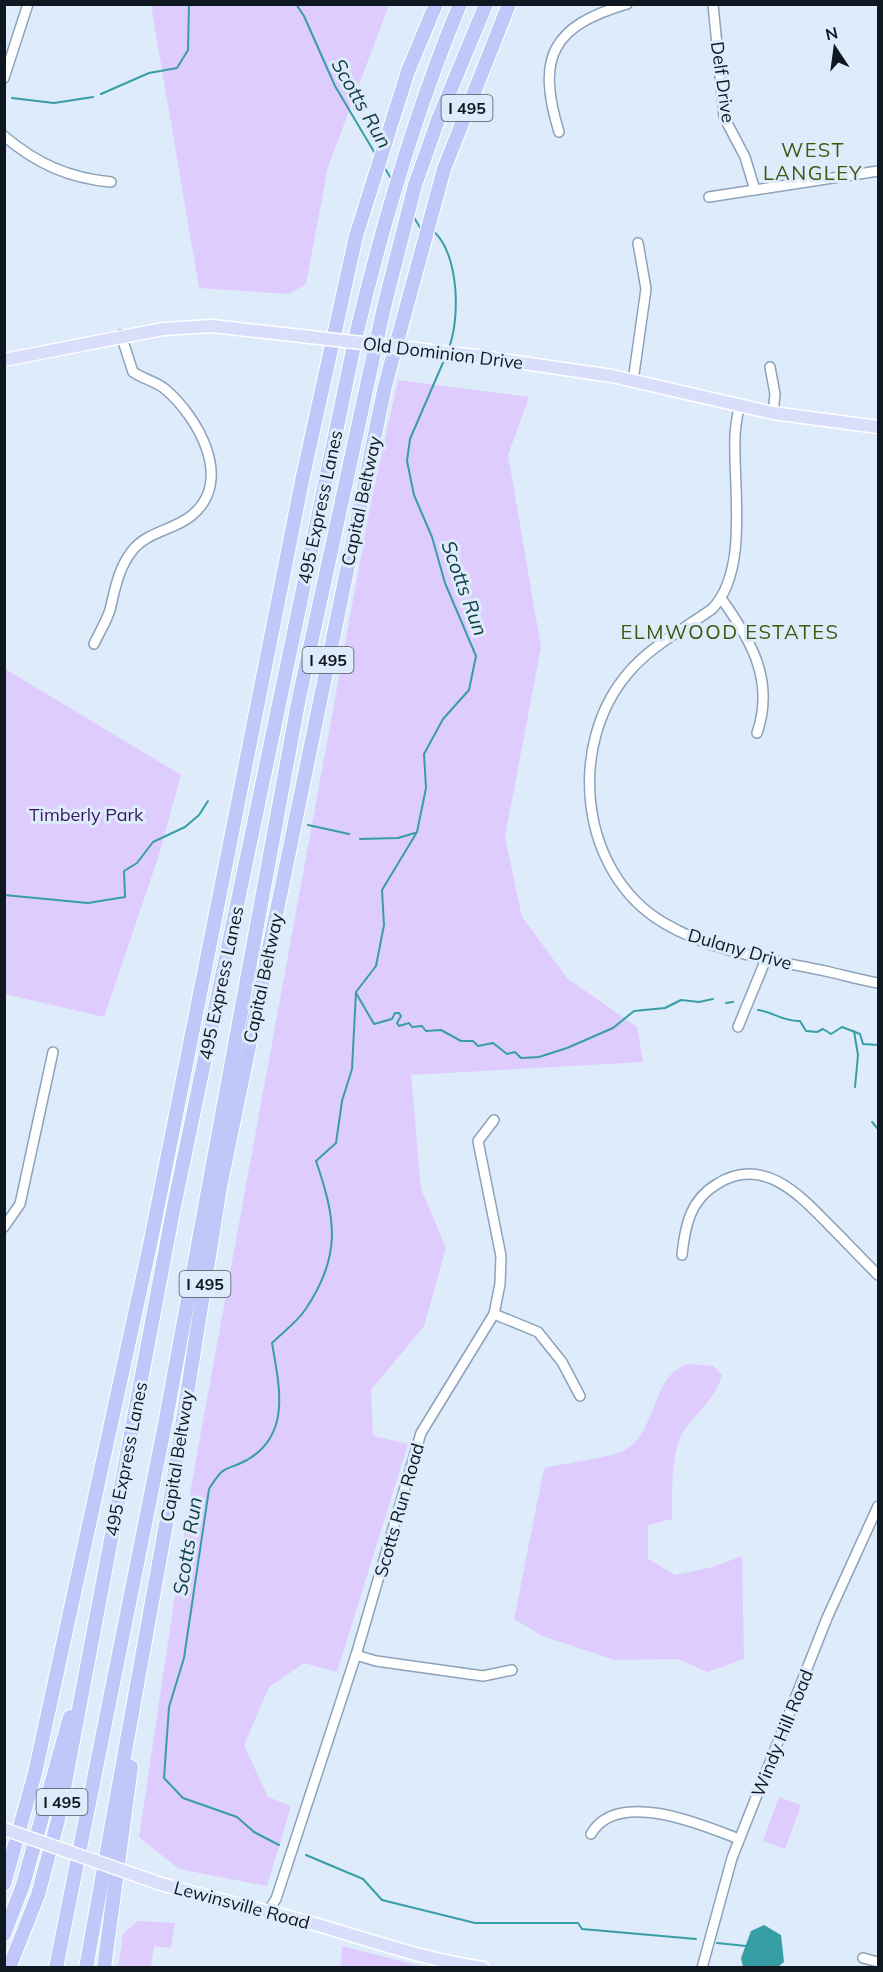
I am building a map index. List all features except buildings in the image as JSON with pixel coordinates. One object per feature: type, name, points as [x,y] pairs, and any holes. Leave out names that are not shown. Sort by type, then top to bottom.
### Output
[{"type":"highway","name":"I 495","points":[[4,1884],[35,1773],[148,1251],[303,476],[367,198],[412,60],[436,4]]},
{"type":"highway","name":"495 Express Lanes","points":[[9,1968],[38,1895],[56,1830],[173,1211],[332,447],[382,225],[430,77],[460,4]]},
{"type":"highway","name":"495 Express Lanes","points":[[58,1963],[129,1609],[298,703],[397,250],[414,185],[486,4]]},
{"type":"highway","name":"Capital Beltway","points":[[86,1968],[147,1636],[220,1187],[378,420],[447,160],[509,4]]},
{"type":"highway","points":[[4,1934],[26,1874],[94,1631]]},
{"type":"highway","points":[[104,1968],[147,1636]]},
{"type":"main road","name":"Old Dominion Drive","points":[[4,360],[163,328],[212,326],[575,368],[773,413],[879,427]]},
{"type":"main road","name":"Lewinsville Road","points":[[4,1829],[202,1897],[268,1911],[381,1945],[452,1963],[483,1968]]},
{"type":"street","points":[[4,78],[28,4]]},
{"type":"street","points":[[559,132],[548,85],[549,70],[557,47],[574,27],[585,19],[627,4]]},
{"type":"street","name":"Delf Drive","points":[[713,4],[724,117],[745,157],[755,190]]},
{"type":"street","points":[[4,136],[28,155],[61,173],[111,182]]},
{"type":"street","points":[[708,197],[879,171]]},
{"type":"street","points":[[633,381],[646,289],[638,243]]},
{"type":"street","points":[[94,644],[110,611],[117,580],[133,550],[145,540],[192,516],[205,500],[211,478],[208,454],[193,420],[164,388],[133,372],[121,335]]},
{"type":"street","points":[[770,367],[775,394],[773,413]]},
{"type":"street","points":[[739,405],[735,439],[735,546],[730,575],[722,598],[745,630],[759,661],[764,696],[757,733]]},
{"type":"street","name":"Dulany Drive","points":[[722,598],[712,609],[638,662],[606,705],[593,741],[590,806],[595,828],[614,871],[636,901],[652,915],[688,936],[766,959],[879,982]]},
{"type":"street","points":[[738,1027],[766,959]]},
{"type":"street","points":[[4,1227],[20,1204],[53,1053]]},
{"type":"street","name":"Scotts Run Road","points":[[268,1911],[276,1899],[356,1655],[421,1433],[494,1314],[500,1284],[501,1256],[478,1141],[494,1120]]},
{"type":"street","points":[[682,1255],[687,1222],[701,1197],[726,1179],[757,1174],[778,1180],[801,1196],[879,1275]]},
{"type":"street","points":[[494,1314],[538,1332],[562,1362],[580,1396]]},
{"type":"street","name":"Windy Hill Road","points":[[702,1968],[717,1908],[739,1839],[827,1618],[879,1506]]},
{"type":"street","points":[[356,1655],[376,1661],[483,1676],[512,1670]]},
{"type":"street","points":[[591,1834],[601,1821],[608,1817],[639,1812],[681,1817],[739,1839]]},
{"type":"street","points":[[863,1958],[879,1962]]},
{"type":"green space","points":[[151,5],[389,5],[328,167],[306,284],[289,294],[199,288]]},
{"type":"green space","points":[[398,380],[529,397],[508,455],[541,647],[505,837],[522,917],[568,979],[637,1027],[643,1062],[411,1075],[421,1189],[446,1248],[424,1326],[371,1390],[373,1436],[408,1444],[337,1672],[304,1663],[269,1687],[244,1745],[268,1797],[291,1806],[267,1886],[179,1869],[139,1837],[192,1481],[370,507]]},
{"type":"green space","name":"Timberly Park","points":[[5,669],[181,775],[158,858],[104,1017],[5,994]]},
{"type":"green space","points":[[688,1364],[713,1366],[722,1375],[715,1391],[679,1440],[673,1474],[672,1519],[648,1525],[648,1559],[675,1575],[713,1567],[742,1556],[744,1659],[707,1672],[678,1659],[615,1660],[542,1636],[514,1619],[544,1468],[599,1458],[625,1450],[644,1430],[667,1379],[676,1370]]},
{"type":"green space","points":[[779,1797],[801,1805],[785,1849],[763,1841]]},
{"type":"green space","points":[[138,1921],[175,1923],[171,1948],[154,1946],[151,1967],[118,1967],[123,1934]]},
{"type":"green space","points":[[342,1946],[424,1967],[341,1967]]},
{"type":"water","points":[[764,1925],[781,1935],[784,1962],[778,1967],[743,1967],[741,1958],[751,1931]]},
{"type":"waterway","points":[[101,94],[149,73],[177,68],[188,50],[189,4]]},
{"type":"waterway","name":"Scotts Run","points":[[296,4],[304,16],[335,86],[376,155]]},
{"type":"waterway","points":[[12,98],[54,103],[93,97]]},
{"type":"waterway","name":"Scotts Run","points":[[384,167],[392,180]]},
{"type":"waterway","name":"Scotts Run","points":[[413,216],[421,229]]},
{"type":"waterway","name":"Scotts Run","points":[[433,231],[442,241],[453,270],[455,322],[448,350]]},
{"type":"waterway","name":"Scotts Run","points":[[279,1845],[254,1832],[237,1817],[183,1798],[164,1778],[169,1707],[184,1658],[209,1489],[222,1471],[247,1460],[271,1437],[277,1423],[279,1408],[272,1343],[302,1314],[325,1272],[332,1237],[331,1219],[316,1161],[336,1143],[342,1101],[352,1069],[356,992],[376,966],[384,925],[382,890],[417,832],[426,788],[424,754],[443,719],[469,690],[476,656],[445,583],[432,537],[414,495],[407,461],[410,439],[445,358]]},
{"type":"waterway","points":[[4,895],[88,903],[125,897],[124,871],[137,863],[153,842],[185,827],[199,815],[208,801]]},
{"type":"waterway","points":[[308,825],[349,834]]},
{"type":"waterway","points":[[360,839],[398,838],[415,833]]},
{"type":"waterway","points":[[356,993],[374,1024],[392,1019],[395,1013],[399,1013],[401,1016],[397,1023],[399,1026],[409,1023],[412,1027],[422,1026],[426,1031],[441,1030],[461,1041],[473,1041],[478,1046],[493,1043],[507,1054],[515,1052],[521,1058],[539,1057],[567,1048],[613,1028],[634,1011],[665,1008],[681,1000],[699,1002],[713,999]]},
{"type":"waterway","points":[[726,1003],[733,1002]]},
{"type":"waterway","points":[[758,1010],[789,1020],[800,1021],[806,1031],[817,1032],[823,1029],[831,1034],[842,1027],[860,1034],[863,1044],[878,1045]]},
{"type":"waterway","points":[[854,1031],[858,1055],[855,1087]]},
{"type":"waterway","points":[[872,1122],[878,1129]]},
{"type":"waterway","points":[[306,1855],[363,1879],[382,1900],[475,1923],[578,1923],[582,1929],[696,1939]]},
{"type":"waterway","points":[[717,1943],[746,1946]]},
{"type":"district","name":"WEST LANGLEY","points":[[813,160]]},
{"type":"district","name":"ELMWOOD ESTATES","points":[[730,631]]}]
